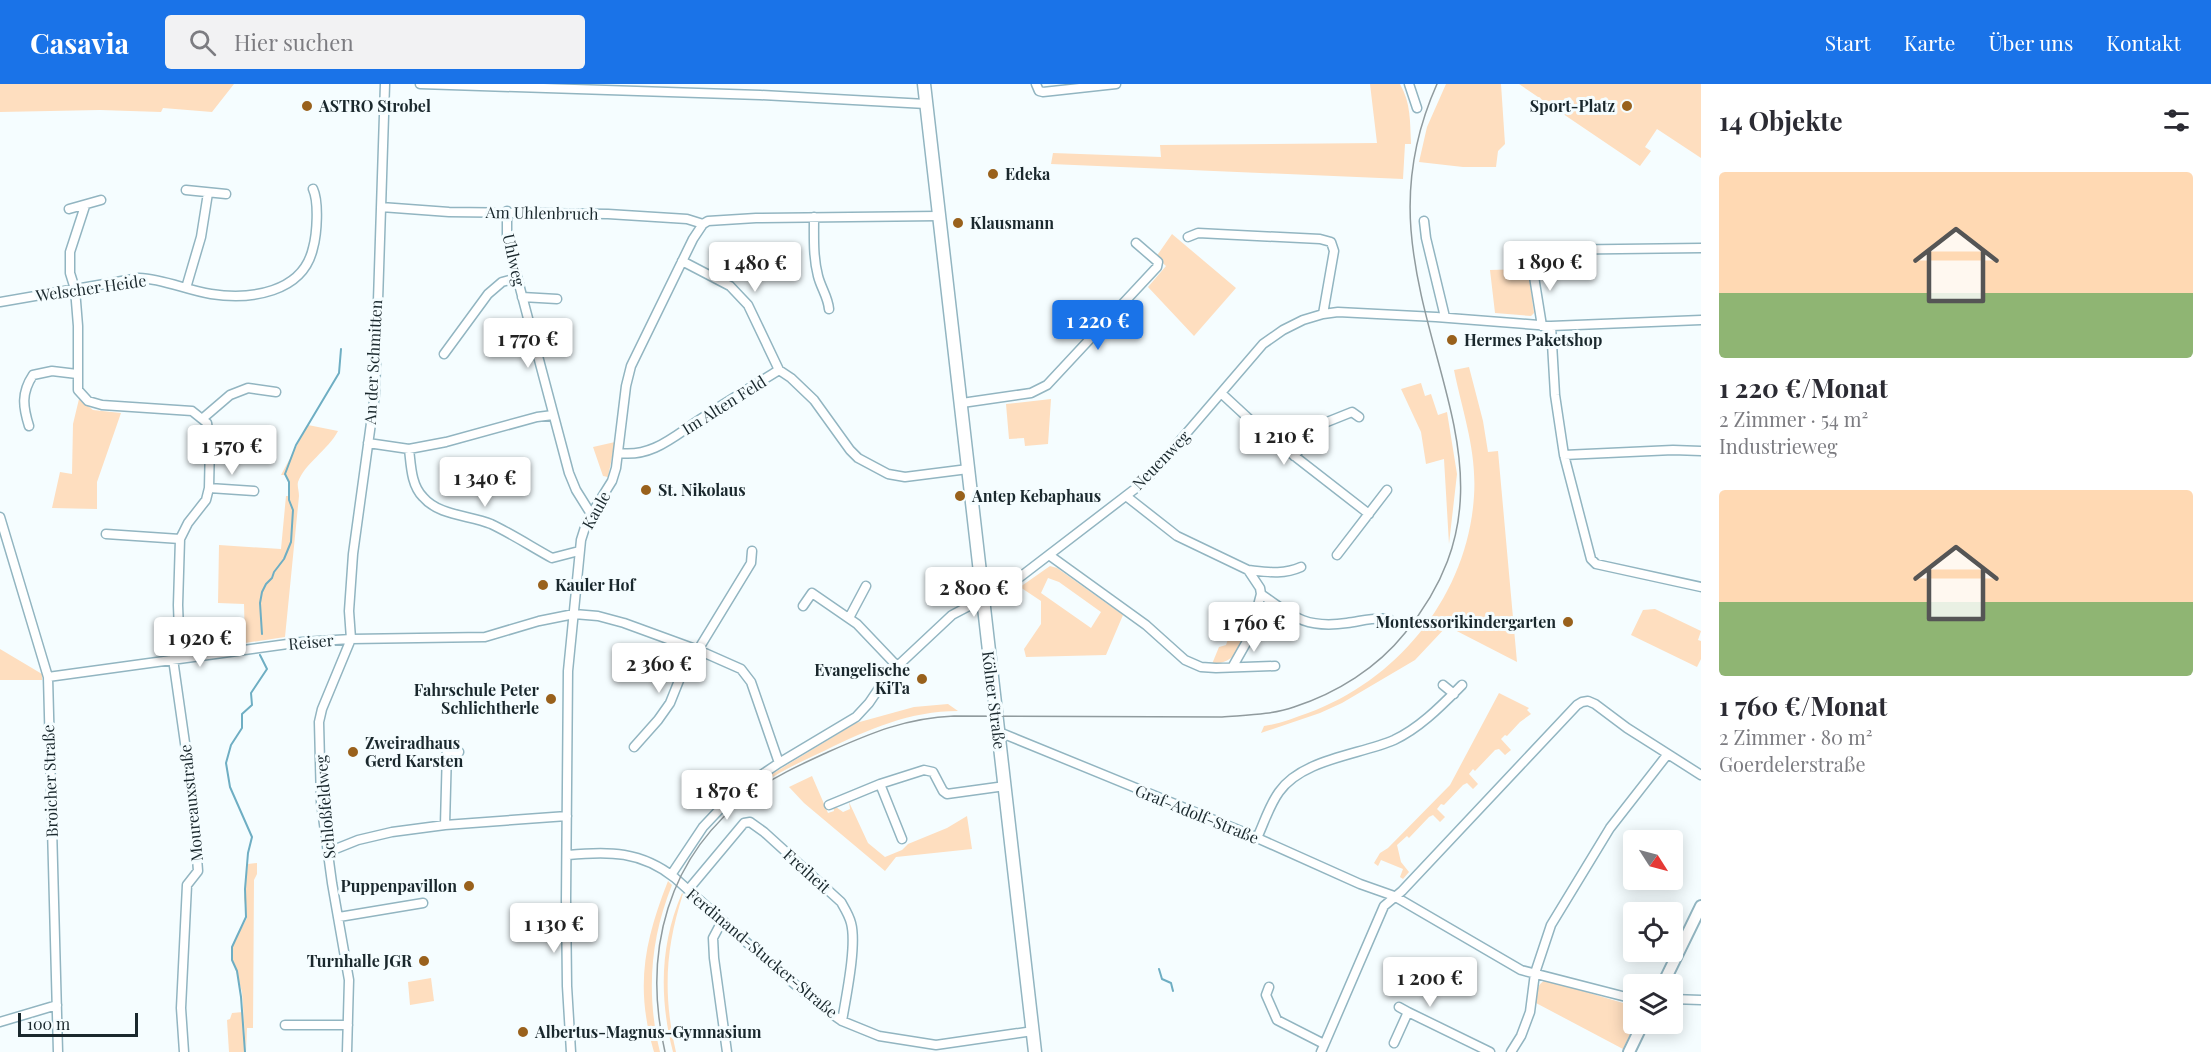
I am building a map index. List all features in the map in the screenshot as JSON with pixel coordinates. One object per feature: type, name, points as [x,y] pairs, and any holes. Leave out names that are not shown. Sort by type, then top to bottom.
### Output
[{"type":"main road","name":"Kölner Straße","points":[[924,84],[1035,1052]]},
{"type":"street","name":"An der Schmitten","points":[[351,639],[349,611],[353,554],[375,394],[385,84]]},
{"type":"street","points":[[420,84],[760,95],[926,104]]},
{"type":"street","points":[[713,94],[718,84]]},
{"type":"street","points":[[1036,84],[1038,91],[1043,92],[1116,84]]},
{"type":"street","points":[[1409,84],[1418,108]]},
{"type":"street","name":"Welscher Heide","points":[[0,302],[139,278],[154,278],[210,294],[254,294],[285,286],[297,278],[308,264],[315,243],[316,197],[313,189]]},
{"type":"street","points":[[186,190],[226,194]]},
{"type":"street","points":[[186,288],[201,237],[208,193]]},
{"type":"street","points":[[69,209],[101,200]]},
{"type":"street","points":[[85,206],[70,252],[70,273],[75,289],[78,326],[78,390],[88,401],[102,405],[192,411],[207,423],[210,443],[209,488],[206,500],[188,523],[180,539],[106,534]]},
{"type":"street","name":"Am Uhlenbruch","points":[[381,207],[449,212],[507,211],[653,216],[687,219],[703,224]]},
{"type":"street","name":"Uhlweg","points":[[507,211],[507,238],[569,473],[579,497],[591,514]]},
{"type":"street","points":[[703,224],[715,219],[729,218],[939,216]]},
{"type":"street","points":[[814,218],[814,251],[818,276],[828,300],[829,309]]},
{"type":"street","points":[[1424,220],[1426,238],[1445,317]]},
{"type":"street","name":"Kaule","points":[[571,1052],[567,986],[568,671],[579,551],[584,529],[591,514],[612,481],[619,453],[626,386],[631,366],[682,261],[703,224]]},
{"type":"street","points":[[1188,237],[1198,233],[1320,239],[1331,242],[1334,251],[1323,314]]},
{"type":"street","points":[[962,403],[1031,393],[1047,385],[1157,267],[1158,262],[1136,243]]},
{"type":"street","points":[[1701,248],[1560,248],[1539,250],[1531,258],[1546,326],[1564,455],[1594,562],[1701,587]]},
{"type":"street","points":[[682,261],[730,285],[748,305],[779,370]]},
{"type":"street","points":[[444,354],[488,294],[502,282],[517,278]]},
{"type":"street","points":[[522,297],[557,299]]},
{"type":"street","name":"Neuenweg","points":[[671,875],[703,827],[736,792],[779,763],[856,717],[897,666],[952,615],[1009,585],[1152,474],[1263,344],[1283,330],[1323,314],[1350,312],[1546,326],[1701,320]]},
{"type":"street","name":"Im Alten Feld","points":[[619,453],[632,455],[661,446],[779,370],[792,378],[814,400],[858,458],[888,474],[905,477],[968,469]]},
{"type":"street","points":[[29,426],[23,406],[26,386],[33,375],[52,371],[77,374]]},
{"type":"street","points":[[202,419],[230,395],[248,388],[276,392]]},
{"type":"street","points":[[1221,393],[1261,430],[1369,514]]},
{"type":"street","points":[[1294,456],[1323,424],[1352,411],[1359,417]]},
{"type":"street","points":[[368,443],[409,449],[553,415]]},
{"type":"street","points":[[409,449],[412,474],[418,492],[424,500],[437,507],[489,524],[552,558],[579,551]]},
{"type":"street","points":[[1564,455],[1672,450],[1701,451]]},
{"type":"street","points":[[209,488],[254,491]]},
{"type":"street","points":[[1337,555],[1387,490]]},
{"type":"street","points":[[1126,496],[1177,536],[1248,570],[1278,573],[1290,572],[1300,567]]},
{"type":"street","name":"Broicher Straße","points":[[0,518],[48,677],[58,1052]]},
{"type":"street","name":"Moureauxstraße","points":[[180,539],[177,659],[192,792],[198,871],[187,885],[182,1008],[184,1052]]},
{"type":"street","points":[[634,747],[670,703],[695,649],[750,562],[752,551]]},
{"type":"street","points":[[1049,555],[1146,625],[1185,660],[1201,667],[1275,666]]},
{"type":"street","points":[[1233,666],[1250,636],[1261,594],[1260,588],[1248,570]]},
{"type":"street","points":[[849,618],[866,586]]},
{"type":"street","points":[[803,606],[812,593],[849,618],[897,666]]},
{"type":"street","points":[[1261,594],[1308,624],[1331,625],[1375,618],[1389,620]]},
{"type":"street","name":"Reiser","points":[[48,677],[283,644],[351,639],[472,639],[574,614],[598,616],[624,622],[737,667],[749,678],[779,763]]},
{"type":"street","name":"Schloßfeldweg","points":[[348,1052],[349,980],[321,802],[319,722],[351,639]]},
{"type":"street","points":[[1443,685],[1454,694]]},
{"type":"street","points":[[1257,838],[1278,793],[1293,778],[1307,769],[1395,739],[1422,722],[1462,685]]},
{"type":"street","points":[[1269,987],[1266,994],[1277,1020],[1322,1048],[1384,906],[1402,891],[1582,702],[1588,701],[1667,755],[1701,775]]},
{"type":"street","name":"Graf-Adolf-Straße","points":[[999,732],[1394,897],[1521,970],[1623,996]]},
{"type":"street","points":[[444,825],[447,750],[459,752]]},
{"type":"street","points":[[1511,1052],[1521,1036],[1530,1012],[1535,973],[1551,926],[1610,828],[1667,755]]},
{"type":"street","points":[[829,805],[880,784],[924,770],[934,773],[943,791],[947,794],[1005,786]]},
{"type":"street","points":[[880,784],[892,822],[902,839]]},
{"type":"street","points":[[328,852],[358,840],[392,832],[444,825],[567,816]]},
{"type":"street","name":"Freiheit","points":[[688,890],[744,823],[750,822],[764,832],[841,902],[848,914],[852,926],[850,967],[842,1021]]},
{"type":"street","name":"Ferdinand-Stucker-Straße","points":[[568,855],[604,852],[623,854],[641,858],[671,875],[804,993],[842,1021],[879,1036],[937,1048],[1033,1031]]},
{"type":"street","points":[[339,917],[423,903]]},
{"type":"street","points":[[1668,974],[1701,906]]},
{"type":"street","points":[[722,921],[713,938],[727,1052]]},
{"type":"street","points":[[1683,999],[1701,1000]]},
{"type":"street","points":[[0,1022],[57,1005]]},
{"type":"street","points":[[1399,1007],[1490,1052]]},
{"type":"street","points":[[1394,1043],[1408,1012]]},
{"type":"street","points":[[285,1025],[348,1025]]},
{"type":"street","points":[[1629,1052],[1638,1034]]},
{"type":"shaded area","points":[[0,84],[234,84],[212,112],[163,108],[161,112],[100,110],[0,112]]},
{"type":"shaded area","points":[[1370,84],[1400,84],[1406,98],[1411,144],[1405,144],[1403,179],[1051,164],[1053,153],[1161,157],[1160,145],[1377,143]]},
{"type":"shaded area","points":[[1446,84],[1501,84],[1505,144],[1498,151],[1496,167],[1463,167],[1419,162],[1427,127]]},
{"type":"shaded area","name":"Sport-Platz","points":[[1519,84],[1701,84],[1701,158],[1657,129],[1645,147],[1651,151],[1640,166]]},
{"type":"shaded area","points":[[1172,234],[1236,288],[1194,336],[1148,287],[1166,266],[1156,257]]},
{"type":"shaded area","points":[[1528,269],[1534,313],[1531,316],[1495,313],[1490,270]]},
{"type":"shaded area","points":[[1469,367],[1483,421],[1488,452],[1498,451],[1517,662],[1447,626],[1415,660],[1342,703],[1261,733],[1264,726],[1308,713],[1341,698],[1371,679],[1399,656],[1423,629],[1443,599],[1458,567],[1469,532],[1474,496],[1471,448],[1454,370]]},
{"type":"shaded area","points":[[1421,383],[1425,396],[1431,394],[1438,415],[1447,412],[1457,474],[1449,544],[1444,459],[1426,464],[1421,432],[1401,389]]},
{"type":"shaded area","points":[[79,399],[93,410],[121,413],[97,482],[97,509],[52,508],[60,472],[72,474],[73,424]]},
{"type":"shaded area","points":[[1051,399],[1048,444],[1025,446],[1024,438],[1009,439],[1006,404]]},
{"type":"shaded area","points":[[308,425],[338,431],[305,469],[298,482],[299,496],[285,637],[245,643],[244,604],[218,603],[219,545],[281,549],[289,482],[285,475],[281,475]]},
{"type":"shaded area","points":[[615,442],[608,477],[603,476],[593,447]]},
{"type":"shaded area","points":[[1050,566],[1057,568],[1123,615],[1106,655],[1026,657],[1024,649],[1041,624],[1041,601],[1020,587]],"holes":[[[1048,578],[1059,582],[1101,612],[1091,628],[1041,593]]]},
{"type":"shaded area","points":[[1655,609],[1701,631],[1698,640],[1701,641],[1701,659],[1697,667],[1631,635],[1643,610]]},
{"type":"shaded area","points":[[1230,633],[1239,636],[1242,642],[1238,651],[1222,663],[1212,664],[1219,647],[1226,645]]},
{"type":"shaded area","points":[[0,649],[42,674],[42,680],[0,680]]},
{"type":"shaded area","points":[[1499,693],[1529,708],[1527,710],[1531,714],[1501,739],[1511,750],[1505,755],[1499,749],[1495,750],[1475,771],[1473,769],[1469,774],[1478,784],[1473,789],[1467,783],[1463,785],[1444,805],[1441,804],[1437,809],[1445,817],[1440,822],[1433,815],[1429,817],[1409,838],[1407,836],[1397,845],[1401,862],[1409,872],[1403,879],[1400,877],[1403,869],[1381,860],[1378,866],[1374,863],[1380,853],[1388,848],[1450,785]]},
{"type":"shaded area","points":[[948,704],[958,711],[923,714],[890,723],[858,735],[795,765],[752,790],[714,822],[732,803],[754,785],[856,723],[914,707]]},
{"type":"shaded area","points":[[812,776],[828,813],[834,811],[833,807],[843,812],[850,809],[849,802],[868,843],[885,857],[967,816],[972,849],[896,857],[885,871],[804,803],[789,787]]},
{"type":"shaded area","points":[[257,863],[257,874],[254,880],[253,1028],[247,1028],[246,1052],[242,992],[232,957],[232,946],[247,918],[244,898],[248,864]]},
{"type":"shaded area","points":[[668,881],[672,885],[659,926],[652,967],[653,1009],[660,1052],[654,1052],[645,1006],[645,965],[653,924]]},
{"type":"shaded area","points":[[682,893],[669,953],[669,1011],[676,1052],[673,1052],[665,1012],[664,971],[669,932]]},
{"type":"shaded area","points":[[431,978],[434,1001],[410,1005],[408,982]]},
{"type":"shaded area","points":[[1546,980],[1623,1003],[1623,1034],[1630,1034],[1623,1049],[1536,1003],[1539,986]]},
{"type":"shaded area","points":[[243,1012],[245,1052],[229,1052],[227,1020],[230,1019],[232,1013]]},
{"type":"waterway","points":[[262,634],[260,603],[262,592],[284,559],[291,542],[293,510],[289,500],[289,482],[285,474],[296,445],[339,373],[341,349]]},
{"type":"waterway","points":[[245,1052],[241,997],[237,971],[232,960],[232,947],[246,917],[245,889],[248,853],[252,837],[230,787],[226,763],[231,745],[242,728],[242,714],[252,705],[251,693],[267,669],[260,655]]},
{"type":"waterway","points":[[1159,969],[1162,979],[1171,983],[1173,991]]},
{"type":"tram line","points":[[665,1052],[659,1015],[657,978],[660,942],[668,908],[681,876],[699,846],[723,818],[752,793],[779,776],[874,733],[904,723],[937,717],[1222,717],[1285,710],[1341,687],[1369,668],[1405,633],[1439,581],[1456,532],[1461,483],[1456,434],[1419,284],[1411,230],[1410,192],[1418,137],[1437,84]]},
{"type":"place","name":"ASTRO Strobel","points":[[307,106]]},
{"type":"place","name":"Sport-Platz","points":[[1627,106]]},
{"type":"place","name":"Edeka","points":[[993,174]]},
{"type":"place","name":"Klausmann","points":[[958,223]]},
{"type":"place","name":"Hermes Paketshop","points":[[1452,340]]},
{"type":"place","name":"St. Nikolaus","points":[[646,490]]},
{"type":"place","name":"Antep Kebaphaus","points":[[960,496]]},
{"type":"place","name":"Kauler Hof","points":[[543,585]]},
{"type":"place","name":"Montessorikindergarten","points":[[1568,622]]},
{"type":"place","name":"Evangelische KiTa","points":[[922,679]]},
{"type":"place","name":"Fahrschule Peter Schlichtherle","points":[[551,699]]},
{"type":"place","name":"Zweiradhaus Gerd Karsten","points":[[353,752]]},
{"type":"place","name":"Puppenpavillon","points":[[469,886]]},
{"type":"place","name":"Turnhalle JGR","points":[[424,961]]},
{"type":"place","name":"Albertus-Magnus-Gymnasium","points":[[523,1032]]}]
